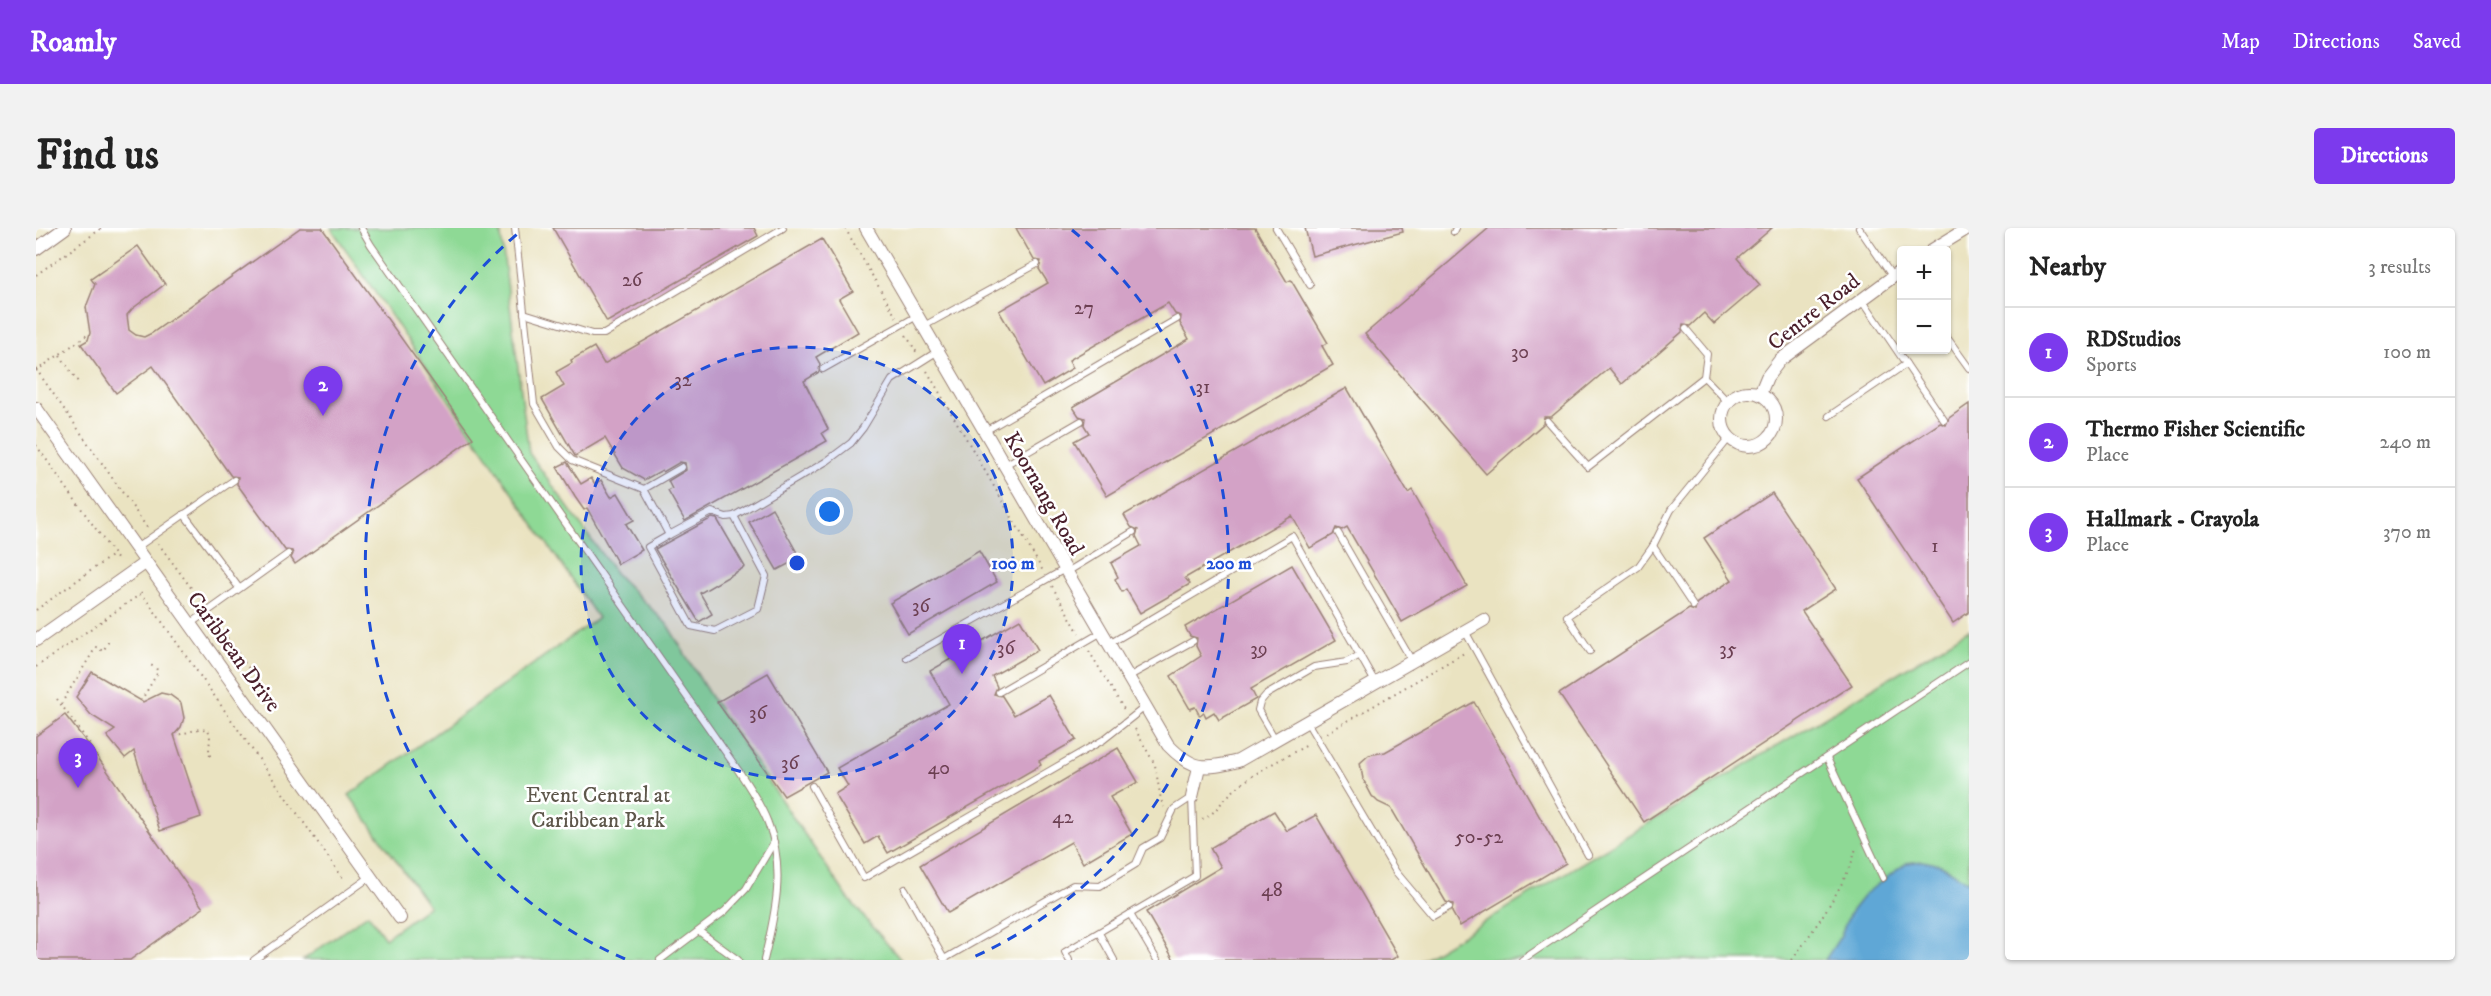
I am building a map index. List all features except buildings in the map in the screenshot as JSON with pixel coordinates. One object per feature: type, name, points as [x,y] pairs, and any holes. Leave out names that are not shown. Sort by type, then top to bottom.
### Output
[{"type":"street","points":[[36,249],[65,228]]},
{"type":"street","name":"Koornang Road","points":[[866,228],[1168,745],[1180,758],[1199,767]]},
{"type":"street","points":[[1939,246],[1968,228]]},
{"type":"street","name":"Centre Road","points":[[1760,394],[1767,377],[1780,360],[1897,273]]},
{"type":"street","points":[[1742,393],[1760,394],[1773,405],[1776,414],[1773,432],[1763,441],[1753,445],[1736,442],[1730,437],[1722,417],[1728,402],[1742,393]]},
{"type":"street","name":"Caribbean Drive","points":[[36,408],[400,918]]},
{"type":"street","points":[[36,640],[145,563]]},
{"type":"street","points":[[1192,797],[1199,767],[1206,768],[1238,761],[1484,620]]},
{"type":"lane","points":[[361,228],[377,255],[738,770],[768,822],[774,842],[778,884],[776,907],[764,960]]},
{"type":"lane","points":[[516,228],[534,404],[559,447],[572,460],[644,489],[669,535]]},
{"type":"lane","points":[[524,313],[592,334],[604,334],[783,228]]},
{"type":"lane","points":[[1276,228],[1311,285]]},
{"type":"lane","points":[[1859,228],[1897,270]]},
{"type":"lane","points":[[823,369],[901,325],[920,321],[1037,264]]},
{"type":"lane","points":[[1862,299],[1944,420]]},
{"type":"lane","points":[[984,431],[1178,319]]},
{"type":"lane","points":[[1547,421],[1588,467],[1704,377],[1707,354],[1686,329]]},
{"type":"lane","points":[[1951,341],[1967,359],[1969,368]]},
{"type":"lane","points":[[734,516],[764,570],[766,583],[758,609],[715,631],[692,626],[648,547],[712,512],[726,517],[734,516],[827,460],[851,443],[863,428],[892,380],[938,351]]},
{"type":"lane","points":[[1828,416],[1906,364]]},
{"type":"lane","points":[[1704,377],[1728,402]]},
{"type":"lane","points":[[1005,465],[1081,421]]},
{"type":"lane","points":[[1590,651],[1567,616],[1638,567],[1653,546],[1671,510],[1730,437]]},
{"type":"lane","points":[[644,489],[682,467]]},
{"type":"lane","points":[[135,548],[234,480]]},
{"type":"lane","points":[[184,514],[239,588]]},
{"type":"lane","points":[[907,658],[1133,532]]},
{"type":"lane","points":[[1338,533],[1412,661]]},
{"type":"lane","points":[[1109,644],[1292,536],[1375,682]]},
{"type":"lane","points":[[1653,546],[1694,606]]},
{"type":"lane","points":[[189,625],[288,554]]},
{"type":"lane","points":[[1465,631],[1588,855]]},
{"type":"lane","points":[[999,692],[1102,632]]},
{"type":"lane","points":[[1128,676],[1193,641]]},
{"type":"lane","points":[[1275,740],[1258,710],[1260,702],[1266,695],[1314,666],[1347,662],[1360,655]]},
{"type":"lane","points":[[1522,960],[1969,662]]},
{"type":"lane","points":[[812,786],[864,878],[1102,740],[1145,707]]},
{"type":"lane","points":[[1307,722],[1396,873],[1433,916],[1449,908]]},
{"type":"lane","points":[[1827,758],[1883,878]]},
{"type":"lane","points":[[905,889],[944,959],[1073,885],[1100,886],[1136,864],[1143,848],[1160,838],[1174,808],[1192,797],[1195,876],[1065,952],[1069,960]]},
{"type":"lane","points":[[660,960],[725,911],[746,889],[774,842]]},
{"type":"lane","points":[[254,960],[371,877]]},
{"type":"lane","points":[[1130,914],[1157,960]]},
{"type":"lane","points":[[700,932],[738,960]]},
{"type":"lane","points":[[1100,933],[1114,960]]},
{"type":"path","points":[[36,275],[102,228]]},
{"type":"path","points":[[845,228],[1084,643],[1130,718],[1155,765],[1161,800],[1165,808],[1172,813]]},
{"type":"path","points":[[90,333],[36,370],[255,677]]},
{"type":"path","points":[[59,354],[80,385]]},
{"type":"path","points":[[36,445],[118,560]]},
{"type":"path","points":[[36,610],[114,554]]},
{"type":"path","points":[[36,668],[141,593],[352,890]]},
{"type":"path","points":[[61,704],[96,647],[103,651],[109,641]]},
{"type":"path","points":[[1193,820],[1209,817],[1243,783],[1474,647]]},
{"type":"path","points":[[141,701],[158,672],[149,664]]},
{"type":"path","points":[[57,699],[92,747]]},
{"type":"path","points":[[174,736],[199,729],[208,730],[211,758]]},
{"type":"path","points":[[1792,960],[1818,925],[1853,861],[1856,841]]},
{"type":"green space","name":"Event Central at Caribbean Park","points":[[331,228],[500,228],[529,453],[616,574],[667,624],[709,694],[848,898],[901,960],[303,960],[368,914],[385,938],[429,906],[349,795],[598,618]]},
{"type":"green space","points":[[1969,629],[1969,960],[1421,960],[1941,647]]},
{"type":"water","points":[[1923,861],[1941,865],[1969,882],[1969,960],[1825,960],[1840,937],[1850,913],[1865,894],[1906,863]]},
{"type":"place","name":"Thermo Fisher Scientific","points":[[323,416]]},
{"type":"place","name":"RDStudios","points":[[962,674]]},
{"type":"place","name":"Hallmark - Crayola","points":[[78,788]]}]
